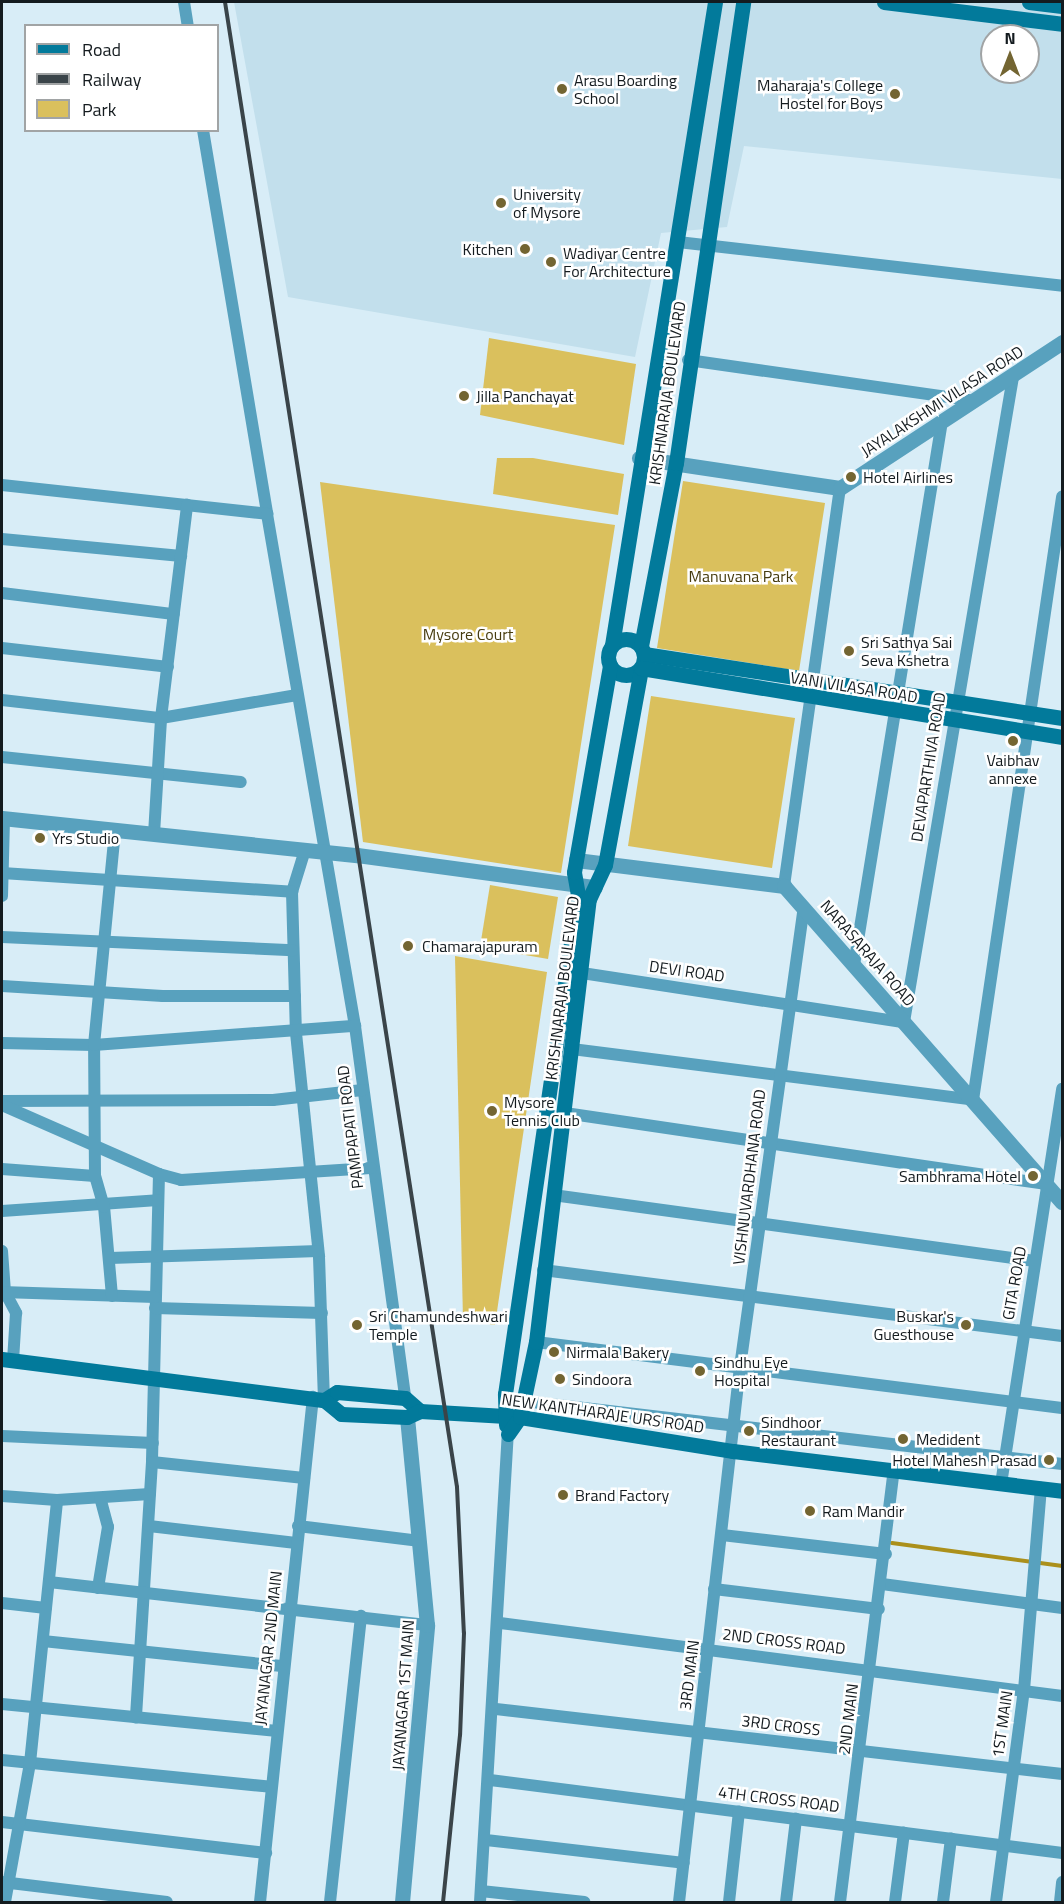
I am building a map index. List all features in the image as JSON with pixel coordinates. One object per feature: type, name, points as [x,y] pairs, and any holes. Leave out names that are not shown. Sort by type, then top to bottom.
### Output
[{"type":"main road","name":"KRISHNARAJA BOULEVARD","points":[[508,1434],[504,1416],[576,885],[576,860],[610,665],[639,458],[678,242],[715,2]]},
{"type":"main road","name":"KRISHNARAJA BOULEVARD","points":[[508,1434],[522,1409],[536,1342],[543,1270],[595,887],[606,864],[676,463],[688,360],[743,2]]},
{"type":"main road","points":[[884,2],[1062,24]]},
{"type":"main road","points":[[1029,2],[1062,6]]},
{"type":"main road","points":[[610,665],[624,675],[642,656],[628,639],[612,645]]},
{"type":"main road","name":"VANI VILASA ROAD","points":[[642,656],[1062,718]]},
{"type":"main road","name":"VANI VILASA ROAD","points":[[642,656],[811,700],[1062,737]]},
{"type":"main road","points":[[7,1360],[319,1399],[337,1392],[405,1398],[414,1414]]},
{"type":"main road","name":"NEW KANTHARAJE URS ROAD","points":[[319,1399],[341,1414],[504,1416],[522,1409],[733,1451],[894,1468],[1062,1491]]},
{"type":"street","points":[[184,2],[188,24]]},
{"type":"street","name":"PAMPAPATI ROAD","points":[[203,132],[297,695],[327,852],[355,1026],[371,1168],[405,1398]]},
{"type":"street","points":[[678,242],[1062,286]]},
{"type":"street","name":"JAYALAKSHMI VILASA ROAD","points":[[840,488],[942,427],[1062,342]]},
{"type":"street","points":[[688,360],[977,402]]},
{"type":"street","name":"DEVAPARTHIVA ROAD","points":[[904,1022],[951,720],[1013,377]]},
{"type":"street","points":[[854,965],[942,427]]},
{"type":"street","points":[[576,860],[784,886],[840,488],[639,458]]},
{"type":"street","points":[[2,485],[267,514]]},
{"type":"street","points":[[572,1049],[973,1100],[1030,732],[1062,497]]},
{"type":"street","points":[[154,834],[161,718],[187,505]]},
{"type":"street","points":[[2,539],[181,556]]},
{"type":"street","points":[[2,593],[174,615]]},
{"type":"street","points":[[2,648],[168,667]]},
{"type":"street","points":[[2,700],[161,718],[297,695]]},
{"type":"street","points":[[2,757],[241,782]]},
{"type":"street","points":[[2,896],[3,819],[305,849],[595,887]]},
{"type":"street","points":[[112,1296],[104,1207],[95,1176],[97,1102],[94,1045],[115,830]]},
{"type":"street","name":"JAYANAGAR 2ND MAIN","points":[[260,1902],[288,1608],[304,1478],[319,1399],[322,1313],[318,1251],[300,1097],[293,950],[292,892],[305,849]]},
{"type":"street","points":[[2,874],[292,892]]},
{"type":"street","name":"NARASARAJA ROAD","points":[[784,886],[1062,1202]]},
{"type":"street","name":"VISHNUVARDHANA ROAD","points":[[733,1451],[740,1367],[778,1077],[804,908]]},
{"type":"street","points":[[2,937],[293,950]]},
{"type":"street","name":"DEVI ROAD","points":[[582,973],[789,1001],[904,1022]]},
{"type":"street","points":[[2,986],[100,993],[295,996]]},
{"type":"street","points":[[2,1043],[94,1045],[296,1033],[355,1026]]},
{"type":"street","name":"GITA ROAD","points":[[1000,1484],[1011,1401],[1062,1089]]},
{"type":"street","points":[[2,1103],[300,1097],[362,1090]]},
{"type":"street","points":[[2,1103],[97,1151],[181,1180],[371,1168]]},
{"type":"street","points":[[565,1113],[771,1141],[1047,1184]]},
{"type":"street","points":[[2,1169],[95,1176]]},
{"type":"street","points":[[135,1717],[153,1443],[155,1267],[160,1260],[159,1174]]},
{"type":"street","points":[[554,1195],[759,1226],[1034,1260]]},
{"type":"street","points":[[2,1211],[104,1207],[158,1200]]},
{"type":"street","points":[[2,1251],[3,1292],[16,1313],[7,1360]]},
{"type":"street","points":[[110,1258],[160,1260],[318,1251]]},
{"type":"street","points":[[543,1270],[1062,1336]]},
{"type":"street","points":[[3,1292],[112,1296],[155,1302],[322,1313]]},
{"type":"street","points":[[536,1342],[1062,1408]]},
{"type":"street","points":[[522,1409],[735,1428],[1062,1464]]},
{"type":"street","name":"JAYANAGAR 1ST MAIN","points":[[402,1902],[427,1625],[420,1541],[414,1414]]},
{"type":"street","points":[[508,1434],[496,1709],[481,1897],[584,1902]]},
{"type":"street","points":[[2,1436],[153,1443]]},
{"type":"street","name":"3RD MAIN","points":[[679,1902],[710,1648],[714,1589],[733,1451]]},
{"type":"street","points":[[152,1462],[304,1478]]},
{"type":"street","name":"2ND MAIN","points":[[840,1902],[886,1554],[894,1468]]},
{"type":"street","name":"1ST MAIN","points":[[996,1902],[1024,1690],[1041,1488]]},
{"type":"street","points":[[2,1496],[57,1500],[150,1494]]},
{"type":"street","points":[[98,1588],[108,1527],[100,1497]]},
{"type":"street","points":[[5,1902],[5,1882],[20,1824],[30,1763],[57,1500]]},
{"type":"street","points":[[149,1526],[296,1543]]},
{"type":"street","points":[[298,1526],[420,1541]]},
{"type":"street","points":[[722,1535],[886,1554]]},
{"type":"street","points":[[49,1582],[427,1625]]},
{"type":"street","points":[[882,1584],[1030,1606],[1062,1608]]},
{"type":"street","points":[[714,1589],[879,1610]]},
{"type":"street","points":[[2,1603],[46,1608]]},
{"type":"street","points":[[330,1902],[361,1616]]},
{"type":"street","name":"2ND CROSS ROAD","points":[[500,1623],[710,1648],[1062,1696]]},
{"type":"street","points":[[43,1641],[282,1666]]},
{"type":"street","points":[[2,1704],[275,1731]]},
{"type":"street","name":"3RD CROSS","points":[[496,1709],[1062,1774]]},
{"type":"street","points":[[2,1760],[271,1787]]},
{"type":"street","name":"4TH CROSS ROAD","points":[[490,1780],[850,1824],[1062,1853]]},
{"type":"street","points":[[729,1902],[739,1812]]},
{"type":"street","points":[[786,1902],[796,1819]]},
{"type":"street","points":[[2,1822],[266,1853]]},
{"type":"street","points":[[895,1902],[904,1833]]},
{"type":"street","points":[[943,1902],[951,1839]]},
{"type":"street","points":[[486,1840],[684,1863]]},
{"type":"street","points":[[5,1882],[167,1902]]},
{"type":"street","points":[[1060,1902],[1062,1882]]},
{"type":"shaded area","name":"University of Mysore","points":[[234,2],[1062,2],[1062,179],[744,146],[727,227],[661,233],[635,357],[288,297]]},
{"type":"green space","points":[[489,338],[636,364],[624,445],[480,415]]},
{"type":"green space","points":[[497,458],[533,458],[624,474],[618,515],[493,494]]},
{"type":"green space","name":"Manuvana Park","points":[[683,481],[825,503],[799,671],[657,648]]},
{"type":"green space","name":"Mysore Court","points":[[320,482],[615,525],[561,873],[363,842]]},
{"type":"green space","points":[[651,696],[795,718],[772,868],[628,846]]},
{"type":"green space","points":[[490,885],[558,897],[548,959],[480,947]]},
{"type":"green space","name":"Mysore Tennis Club","points":[[455,956],[547,972],[495,1325],[463,1320]]},
{"type":"waterway","points":[[892,1543],[1062,1566]]},
{"type":"railway","points":[[225,2],[457,1487],[464,1633],[460,1735],[443,1902]]},
{"type":"place","name":"Arasu Boarding School","points":[[562,89]]},
{"type":"place","name":"Maharaja's College Hostel for Boys","points":[[895,94]]},
{"type":"place","name":"University of Mysore","points":[[501,203]]},
{"type":"place","name":"Kitchen","points":[[525,249]]},
{"type":"place","name":"Wadiyar Centre For Architecture","points":[[551,262]]},
{"type":"place","name":"Jilla Panchayat","points":[[464,396]]},
{"type":"place","name":"Hotel Airlines","points":[[851,477]]},
{"type":"place","name":"Sri Sathya Sai Seva Kshetra","points":[[849,651]]},
{"type":"place","name":"Vaibhav annexe","points":[[1013,741]]},
{"type":"place","name":"Yrs Studio","points":[[40,838]]},
{"type":"place","name":"Chamarajapuram","points":[[408,946]]},
{"type":"place","name":"Mysore Tennis Club","points":[[492,1111]]},
{"type":"place","name":"Sambhrama Hotel","points":[[1033,1176]]},
{"type":"place","name":"Sri Chamundeshwari Temple","points":[[357,1325]]},
{"type":"place","name":"Buskar's Guesthouse","points":[[966,1325]]},
{"type":"place","name":"Nirmala Bakery","points":[[554,1352]]},
{"type":"place","name":"Sindhu Eye Hospital","points":[[700,1371]]},
{"type":"place","name":"Sindoora","points":[[560,1379]]},
{"type":"place","name":"Sindhoor Restaurant","points":[[749,1431]]},
{"type":"place","name":"Medident","points":[[903,1439]]},
{"type":"place","name":"Hotel Mahesh Prasad","points":[[1049,1460]]},
{"type":"place","name":"Brand Factory","points":[[563,1495]]},
{"type":"place","name":"Ram Mandir","points":[[810,1511]]}]
